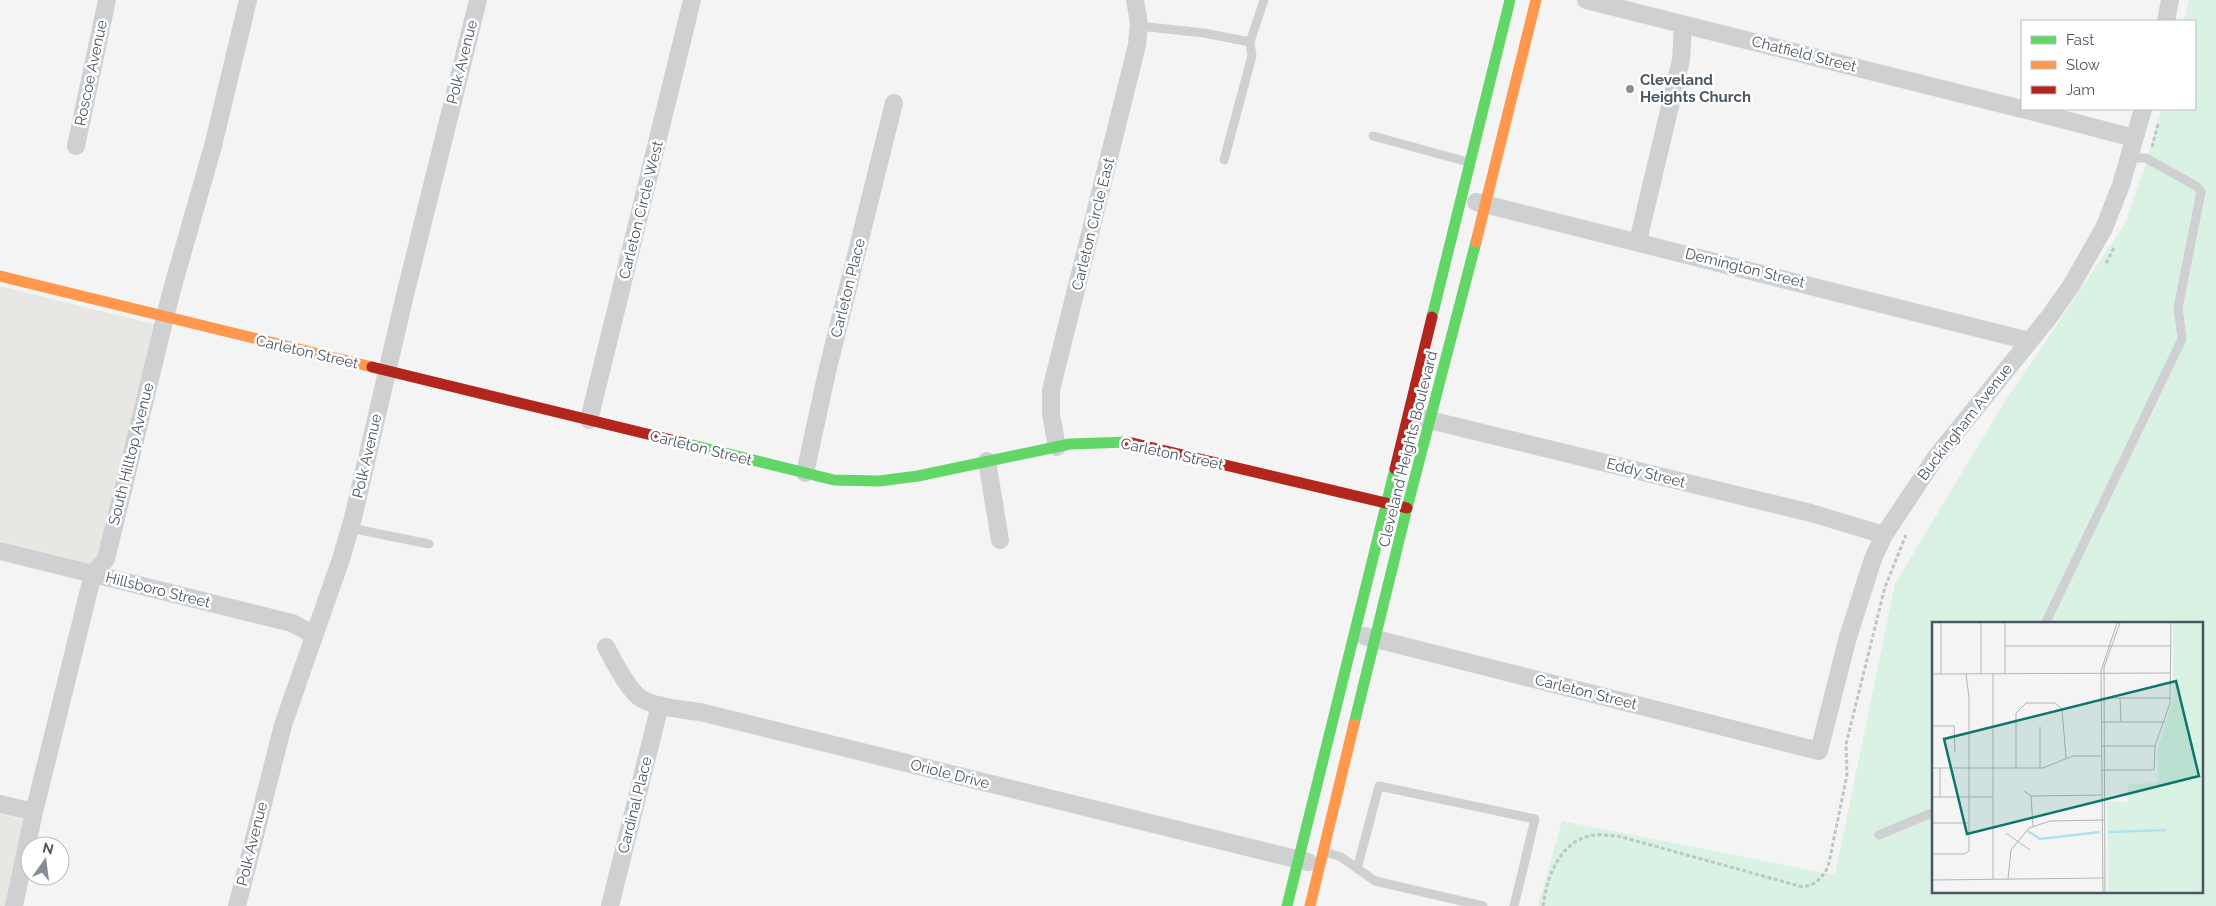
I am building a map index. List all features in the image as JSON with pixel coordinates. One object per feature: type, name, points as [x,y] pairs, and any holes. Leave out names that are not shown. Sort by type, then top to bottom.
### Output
[{"type":"street","name":"Roscoe Avenue","points":[[76,146],[107,0]]},
{"type":"street","name":"South Hilltop Avenue","points":[[14,906],[34,812],[93,574],[106,559],[165,317],[213,146],[248,0]]},
{"type":"street","name":"Polk Avenue","points":[[237,906],[283,725],[350,528],[478,0]]},
{"type":"street","name":"Carleton Circle West","points":[[589,420],[692,0]]},
{"type":"street","name":"Carleton Circle East","points":[[1057,447],[1051,414],[1051,390],[1137,45],[1139,26],[1135,0]]},
{"type":"street","name":"Cleveland Heights Boulevard","points":[[1310,906],[1407,508],[1486,204],[1482,166],[1510,0]]},
{"type":"street","name":"Cleveland Heights Boulevard","points":[[1286,906],[1461,198],[1482,166],[1536,0]]},
{"type":"street","name":"Chatfield Street","points":[[1586,0],[2021,108]]},
{"type":"street","points":[[2166,20],[2170,0]]},
{"type":"street","points":[[1638,241],[1681,60],[1683,24]]},
{"type":"street","name":"Carleton Place","points":[[804,473],[827,372],[894,103]]},
{"type":"street","name":"Chatfield Street","points":[[2027,110],[2134,138]]},
{"type":"street","name":"Buckingham Avenue","points":[[1819,751],[1848,636],[1884,535],[1910,492],[2071,286],[2090,256],[2138,158],[2134,138],[2142,110]]},
{"type":"street","name":"Demington Street","points":[[1461,198],[1638,241],[2029,341]]},
{"type":"street","name":"Carleton Street","points":[[0,276],[834,480],[879,481],[918,476],[1070,444],[1128,442],[1407,508]]},
{"type":"street","name":"Eddy Street","points":[[1408,415],[1811,513],[1884,535]]},
{"type":"street","points":[[987,461],[1000,540]]},
{"type":"street","name":"Hillsboro Street","points":[[0,551],[292,623],[314,634]]},
{"type":"street","name":"Carleton Street","points":[[1354,632],[1819,751]]},
{"type":"street","name":"Oriole Drive","points":[[606,647],[626,681],[641,698],[660,705],[700,712],[1297,860],[1321,858]]},
{"type":"street","name":"Cardinal Place","points":[[610,906],[660,705]]},
{"type":"street","points":[[0,804],[34,812]]},
{"type":"lane","points":[[1224,160],[1252,56],[1250,42],[1264,0]]},
{"type":"lane","points":[[1139,26],[1204,33],[1250,42]]},
{"type":"lane","points":[[1373,136],[1482,166]]},
{"type":"lane","points":[[2046,622],[2182,339],[2178,308],[2201,192],[2196,186],[2138,158]]},
{"type":"lane","points":[[350,528],[429,544]]},
{"type":"lane","points":[[1357,869],[1379,786],[1536,819],[1514,906]]},
{"type":"lane","points":[[1879,835],[1932,813]]},
{"type":"lane","points":[[1321,858],[1341,857],[1374,881],[1483,906]]},
{"type":"path","points":[[2138,158],[2154,142],[2158,121]]},
{"type":"path","points":[[2100,269],[2106,263],[2118,241]]},
{"type":"path","points":[[1543,906],[1546,886],[1554,865],[1563,853],[1577,842],[1594,835],[1618,836],[1803,887],[1813,885],[1821,879],[1828,867],[1847,775],[1846,744],[1885,587],[1907,534]]},
{"type":"shaded area","points":[[0,286],[154,324],[98,554],[90,564],[0,541]]},
{"type":"shaded area","points":[[0,814],[24,820],[5,906],[0,906]]},
{"type":"green space","points":[[2189,0],[2216,0],[2216,906],[1538,906],[1562,821],[1835,875],[1895,584],[2005,401],[2125,224],[2147,160],[2161,110],[2196,110],[2196,20],[2184,20]]},
{"type":"traffic: fast","points":[[1432,317],[1510,0]]},
{"type":"traffic: fast","points":[[1354,724],[1407,508],[1476,242]]},
{"type":"traffic: fast","points":[[684,443],[834,480],[879,481],[918,476],[1070,444],[1128,442]]},
{"type":"traffic: fast","points":[[1287,906],[1395,469]]},
{"type":"traffic: slow","points":[[1476,242],[1536,0]]},
{"type":"traffic: slow","points":[[0,276],[372,367]]},
{"type":"traffic: slow","points":[[1310,906],[1354,724]]},
{"type":"traffic: jam","points":[[1395,469],[1432,317]]},
{"type":"traffic: jam","points":[[372,367],[684,443]]},
{"type":"traffic: jam","points":[[1128,442],[1407,508]]},
{"type":"place","name":"Cleveland Heights Church","points":[[1630,89]]}]
